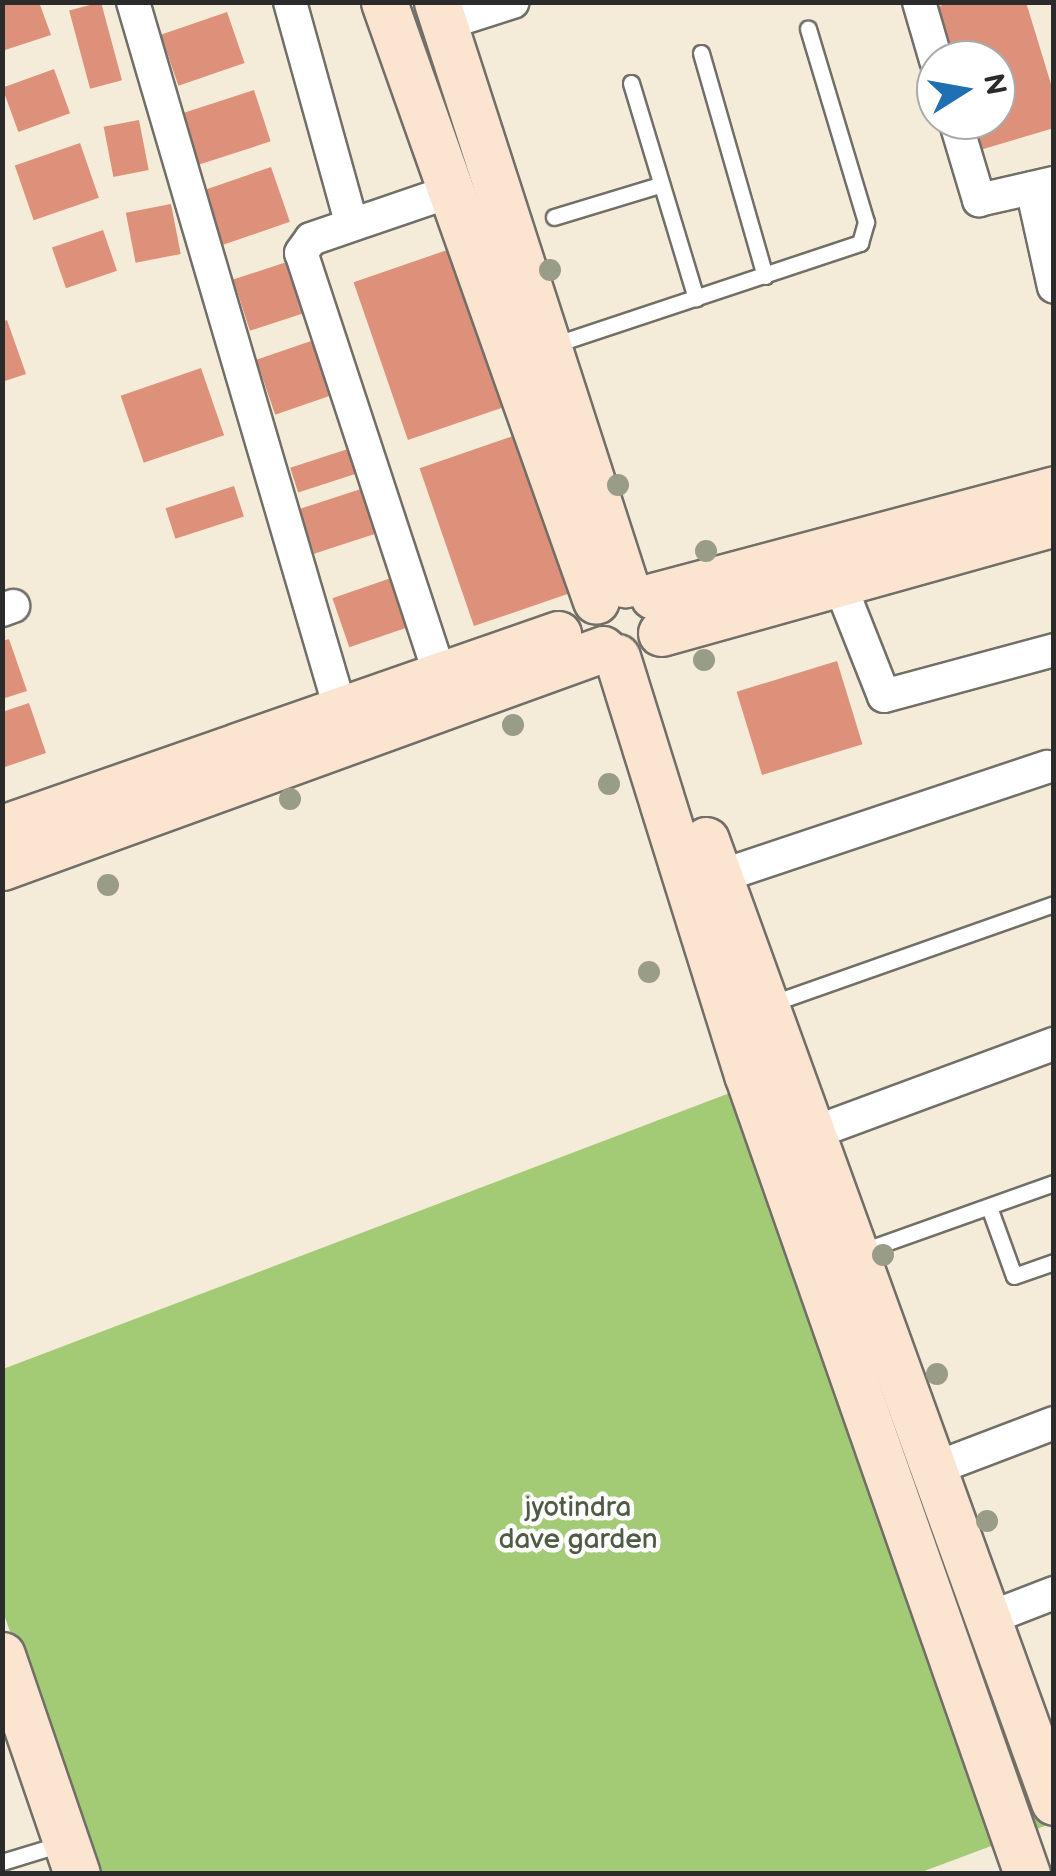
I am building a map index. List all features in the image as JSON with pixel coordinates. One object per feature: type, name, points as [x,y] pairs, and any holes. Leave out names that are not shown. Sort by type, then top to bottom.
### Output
[{"type":"street","points":[[133,2],[340,708]]},
{"type":"street","points":[[290,2],[352,225]]},
{"type":"street","points":[[384,2],[448,192],[624,625],[988,1619],[1046,1756],[1054,1802]]},
{"type":"street","points":[[513,2],[440,13],[545,348],[748,1074],[1027,1874]]},
{"type":"street","points":[[919,2],[930,40]]},
{"type":"street","points":[[961,140],[979,200],[1043,185],[1054,287]]},
{"type":"street","points":[[439,672],[300,253],[311,240],[448,192]]},
{"type":"street","points":[[2,828],[439,672],[624,625],[1054,489]]},
{"type":"street","points":[[2,867],[624,625],[840,585],[1054,523]]},
{"type":"street","points":[[840,585],[884,696],[1054,650]]},
{"type":"street","points":[[718,878],[1047,767]]},
{"type":"street","points":[[813,1133],[1054,1044]]},
{"type":"street","points":[[933,1470],[1054,1424]]},
{"type":"street","points":[[988,1619],[1054,1593]]},
{"type":"street","points":[[2,1656],[12,1711],[72,1858]]},
{"type":"street","points":[[993,1776],[1046,1756]]},
{"type":"lane","points":[[545,348],[848,249],[867,234],[808,29]]},
{"type":"lane","points":[[701,53],[766,276]]},
{"type":"lane","points":[[630,84],[696,298]]},
{"type":"lane","points":[[554,217],[659,185]]},
{"type":"lane","points":[[764,1006],[1054,904]]},
{"type":"lane","points":[[856,1254],[1054,1183]]},
{"type":"lane","points":[[989,1207],[1014,1276],[1054,1262]]},
{"type":"lane","points":[[2,1862],[72,1858]]},
{"type":"green space","name":"jyotindra dave garden","points":[[788,1071],[1053,1823],[919,1873],[96,1873],[3,1612],[3,1369]]},
{"type":"building","points":[[2,2],[39,2],[51,35],[2,51]]},
{"type":"building","points":[[101,2],[122,80],[90,89],[69,11]]},
{"type":"building","points":[[952,2],[1026,2],[1054,94],[1054,128],[1016,139],[1016,40],[936,40],[927,10]]},
{"type":"building","points":[[227,12],[245,63],[178,86],[161,35]]},
{"type":"building","points":[[54,69],[70,113],[18,132],[2,88]]},
{"type":"building","points":[[254,90],[271,141],[195,166],[178,115]]},
{"type":"building","points":[[139,120],[149,170],[113,177],[104,127]]},
{"type":"building","points":[[966,140],[1014,140],[970,153]]},
{"type":"building","points":[[80,143],[99,198],[34,220],[15,165]]},
{"type":"building","points":[[271,167],[290,222],[222,245],[203,190]]},
{"type":"building","points":[[171,204],[181,254],[136,263],[126,213]]},
{"type":"building","points":[[103,230],[117,271],[66,288],[52,248]]},
{"type":"building","points":[[450,249],[504,407],[408,440],[354,282]]},
{"type":"building","points":[[296,259],[313,310],[250,331],[233,279]]},
{"type":"building","points":[[7,320],[26,374],[2,382],[2,322]]},
{"type":"building","points":[[314,340],[333,395],[275,415],[256,360]]},
{"type":"building","points":[[201,368],[224,435],[144,463],[121,396]]},
{"type":"building","points":[[516,435],[570,593],[474,626],[420,468]]},
{"type":"building","points":[[351,448],[359,473],[298,493],[290,468]]},
{"type":"building","points":[[234,486],[244,516],[175,539],[166,508]]},
{"type":"building","points":[[367,487],[382,532],[314,554],[299,509]]},
{"type":"building","points":[[391,578],[408,627],[349,647],[332,598]]},
{"type":"building","points":[[9,639],[27,691],[2,699],[2,641]]},
{"type":"building","points":[[837,661],[862,744],[762,775],[737,692]]},
{"type":"building","points":[[29,703],[46,753],[2,768],[2,712]]}]
